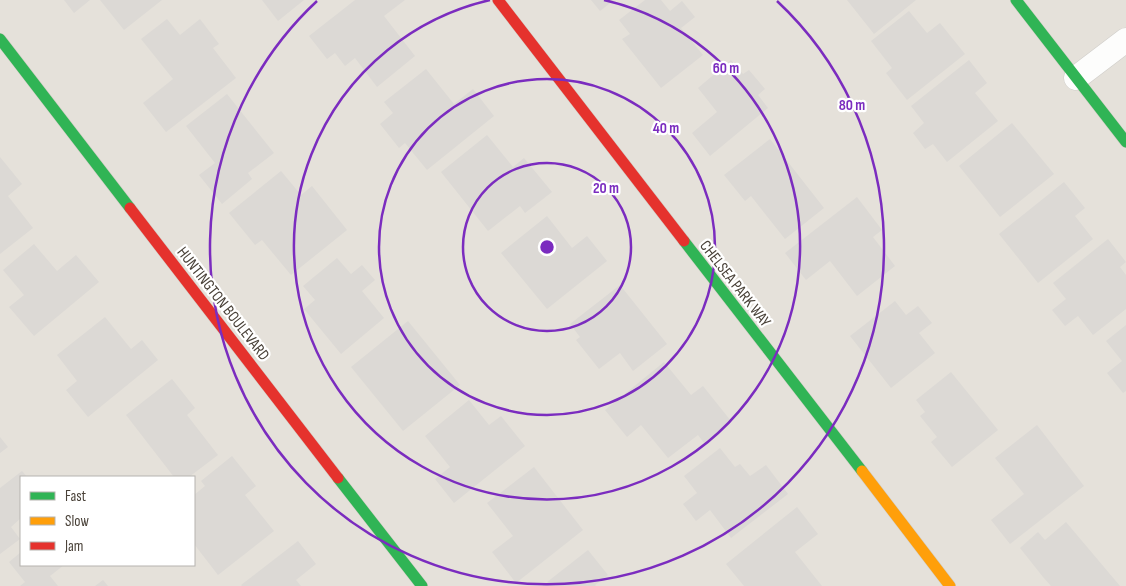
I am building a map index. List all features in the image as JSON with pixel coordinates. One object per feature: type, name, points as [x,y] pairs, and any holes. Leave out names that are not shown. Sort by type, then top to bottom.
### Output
[{"type":"street","name":"CHELSEA PARK WAY","points":[[498,0],[950,586]]},
{"type":"street","points":[[1016,0],[1126,142]]},
{"type":"street","name":"HUNTINGTON BOULEVARD","points":[[0,39],[422,586]]},
{"type":"street","points":[[1076,78],[1126,40]]},
{"type":"shaded area","points":[[0,0],[1126,0],[1126,586],[0,586]]},
{"type":"building","points":[[64,0],[90,0],[74,13]]},
{"type":"building","points":[[100,0],[162,0],[124,30]]},
{"type":"building","points":[[262,0],[304,0],[278,21]]},
{"type":"building","points":[[355,0],[405,0],[384,16],[415,56],[377,87],[355,58],[345,66],[335,53],[327,59],[309,36]]},
{"type":"building","points":[[591,0],[614,0],[600,11]]},
{"type":"building","points":[[645,0],[661,0],[670,11],[682,1],[695,17],[681,28],[703,55],[661,88],[622,39],[630,34],[619,20]]},
{"type":"building","points":[[847,0],[916,0],[874,34]]},
{"type":"building","points":[[909,11],[927,33],[940,23],[965,54],[907,100],[886,73],[892,68],[871,41]]},
{"type":"building","points":[[167,19],[180,35],[200,19],[219,44],[213,48],[236,78],[166,132],[143,103],[173,79],[141,39]]},
{"type":"building","points":[[731,60],[743,74],[749,70],[765,89],[758,95],[768,108],[710,156],[692,133],[717,112],[698,88]]},
{"type":"building","points":[[969,60],[987,83],[975,93],[998,121],[947,162],[933,144],[925,149],[913,133],[924,123],[911,106]]},
{"type":"building","points":[[426,69],[454,104],[473,89],[494,116],[427,170],[405,143],[399,148],[380,124],[393,113],[384,102]]},
{"type":"building","points":[[227,94],[274,153],[248,173],[252,179],[222,204],[199,175],[215,163],[186,126]]},
{"type":"building","points":[[1012,123],[1054,174],[1000,217],[959,166]]},
{"type":"building","points":[[487,135],[513,167],[524,158],[552,192],[525,213],[520,206],[488,231],[441,172]]},
{"type":"building","points":[[770,139],[824,208],[785,239],[751,196],[745,201],[724,175]]},
{"type":"building","points":[[0,157],[22,184],[8,196],[33,228],[0,254]]},
{"type":"building","points":[[281,171],[301,195],[312,186],[347,230],[291,275],[262,240],[255,245],[229,213]]},
{"type":"building","points":[[1064,182],[1085,208],[1075,216],[1093,239],[1038,283],[999,234]]},
{"type":"building","points":[[857,197],[882,230],[873,237],[895,266],[857,296],[830,261],[806,280],[785,253]]},
{"type":"building","points":[[547,216],[572,248],[587,236],[607,261],[547,309],[501,253]]},
{"type":"building","points":[[1108,239],[1126,262],[1120,267],[1126,275],[1126,309],[1093,335],[1078,316],[1065,326],[1052,310],[1066,299],[1053,283]]},
{"type":"building","points":[[34,244],[57,271],[76,255],[99,282],[34,336],[9,307],[24,295],[3,270]]},
{"type":"building","points":[[337,258],[351,274],[362,265],[375,280],[362,291],[384,318],[341,354],[304,309],[315,300],[303,286]]},
{"type":"building","points":[[620,285],[667,344],[633,371],[620,353],[599,369],[576,340],[580,337],[570,324]]},
{"type":"building","points":[[895,301],[906,315],[918,306],[932,323],[919,333],[935,353],[891,388],[850,336]]},
{"type":"building","points":[[105,317],[131,349],[142,340],[158,360],[88,417],[66,390],[77,381],[57,355]]},
{"type":"building","points":[[408,321],[460,385],[403,431],[351,367]]},
{"type":"building","points":[[1126,325],[1126,391],[1123,393],[1107,373],[1122,361],[1106,341]]},
{"type":"building","points":[[664,362],[691,395],[703,386],[731,421],[704,443],[698,435],[668,458],[641,425],[627,437],[605,410]]},
{"type":"building","points":[[951,372],[998,430],[952,467],[931,442],[937,437],[920,416],[925,412],[916,400]]},
{"type":"building","points":[[172,379],[195,408],[187,415],[218,455],[190,476],[173,476],[126,415]]},
{"type":"building","points":[[469,400],[489,425],[501,416],[525,446],[454,503],[435,479],[450,467],[425,436]]},
{"type":"building","points":[[1037,425],[1084,486],[1010,544],[991,520],[1024,494],[995,458]]},
{"type":"building","points":[[0,437],[8,447],[0,453]]},
{"type":"building","points":[[720,448],[735,467],[740,464],[750,476],[766,465],[788,494],[731,538],[710,510],[696,521],[683,504],[697,493],[684,476]]},
{"type":"building","points":[[232,456],[256,486],[245,495],[274,531],[218,575],[195,545],[195,494],[205,486],[201,481]]},
{"type":"building","points":[[534,467],[583,530],[516,583],[492,552],[513,536],[487,503]]},
{"type":"building","points":[[22,471],[26,476],[20,476],[20,519],[11,527],[20,539],[0,554],[0,488]]},
{"type":"building","points":[[797,507],[818,534],[795,552],[822,586],[744,586],[726,564]]},
{"type":"building","points":[[1066,522],[1120,586],[1051,586],[1043,577],[1020,548],[1038,532],[1045,540]]},
{"type":"building","points":[[298,541],[316,564],[296,580],[301,586],[241,585]]},
{"type":"building","points":[[588,550],[608,575],[596,586],[542,586]]},
{"type":"building","points":[[20,553],[20,566],[63,566],[50,576],[58,586],[20,586],[25,582],[9,562]]},
{"type":"building","points":[[103,580],[108,586],[95,586]]},
{"type":"traffic: fast","points":[[1016,0],[1126,142]]},
{"type":"traffic: fast","points":[[0,39],[130,208]]},
{"type":"traffic: fast","points":[[684,241],[862,471]]},
{"type":"traffic: fast","points":[[338,478],[422,586]]},
{"type":"traffic: slow","points":[[862,471],[950,586]]},
{"type":"traffic: jam","points":[[498,0],[684,241]]},
{"type":"traffic: jam","points":[[130,208],[338,478]]}]
